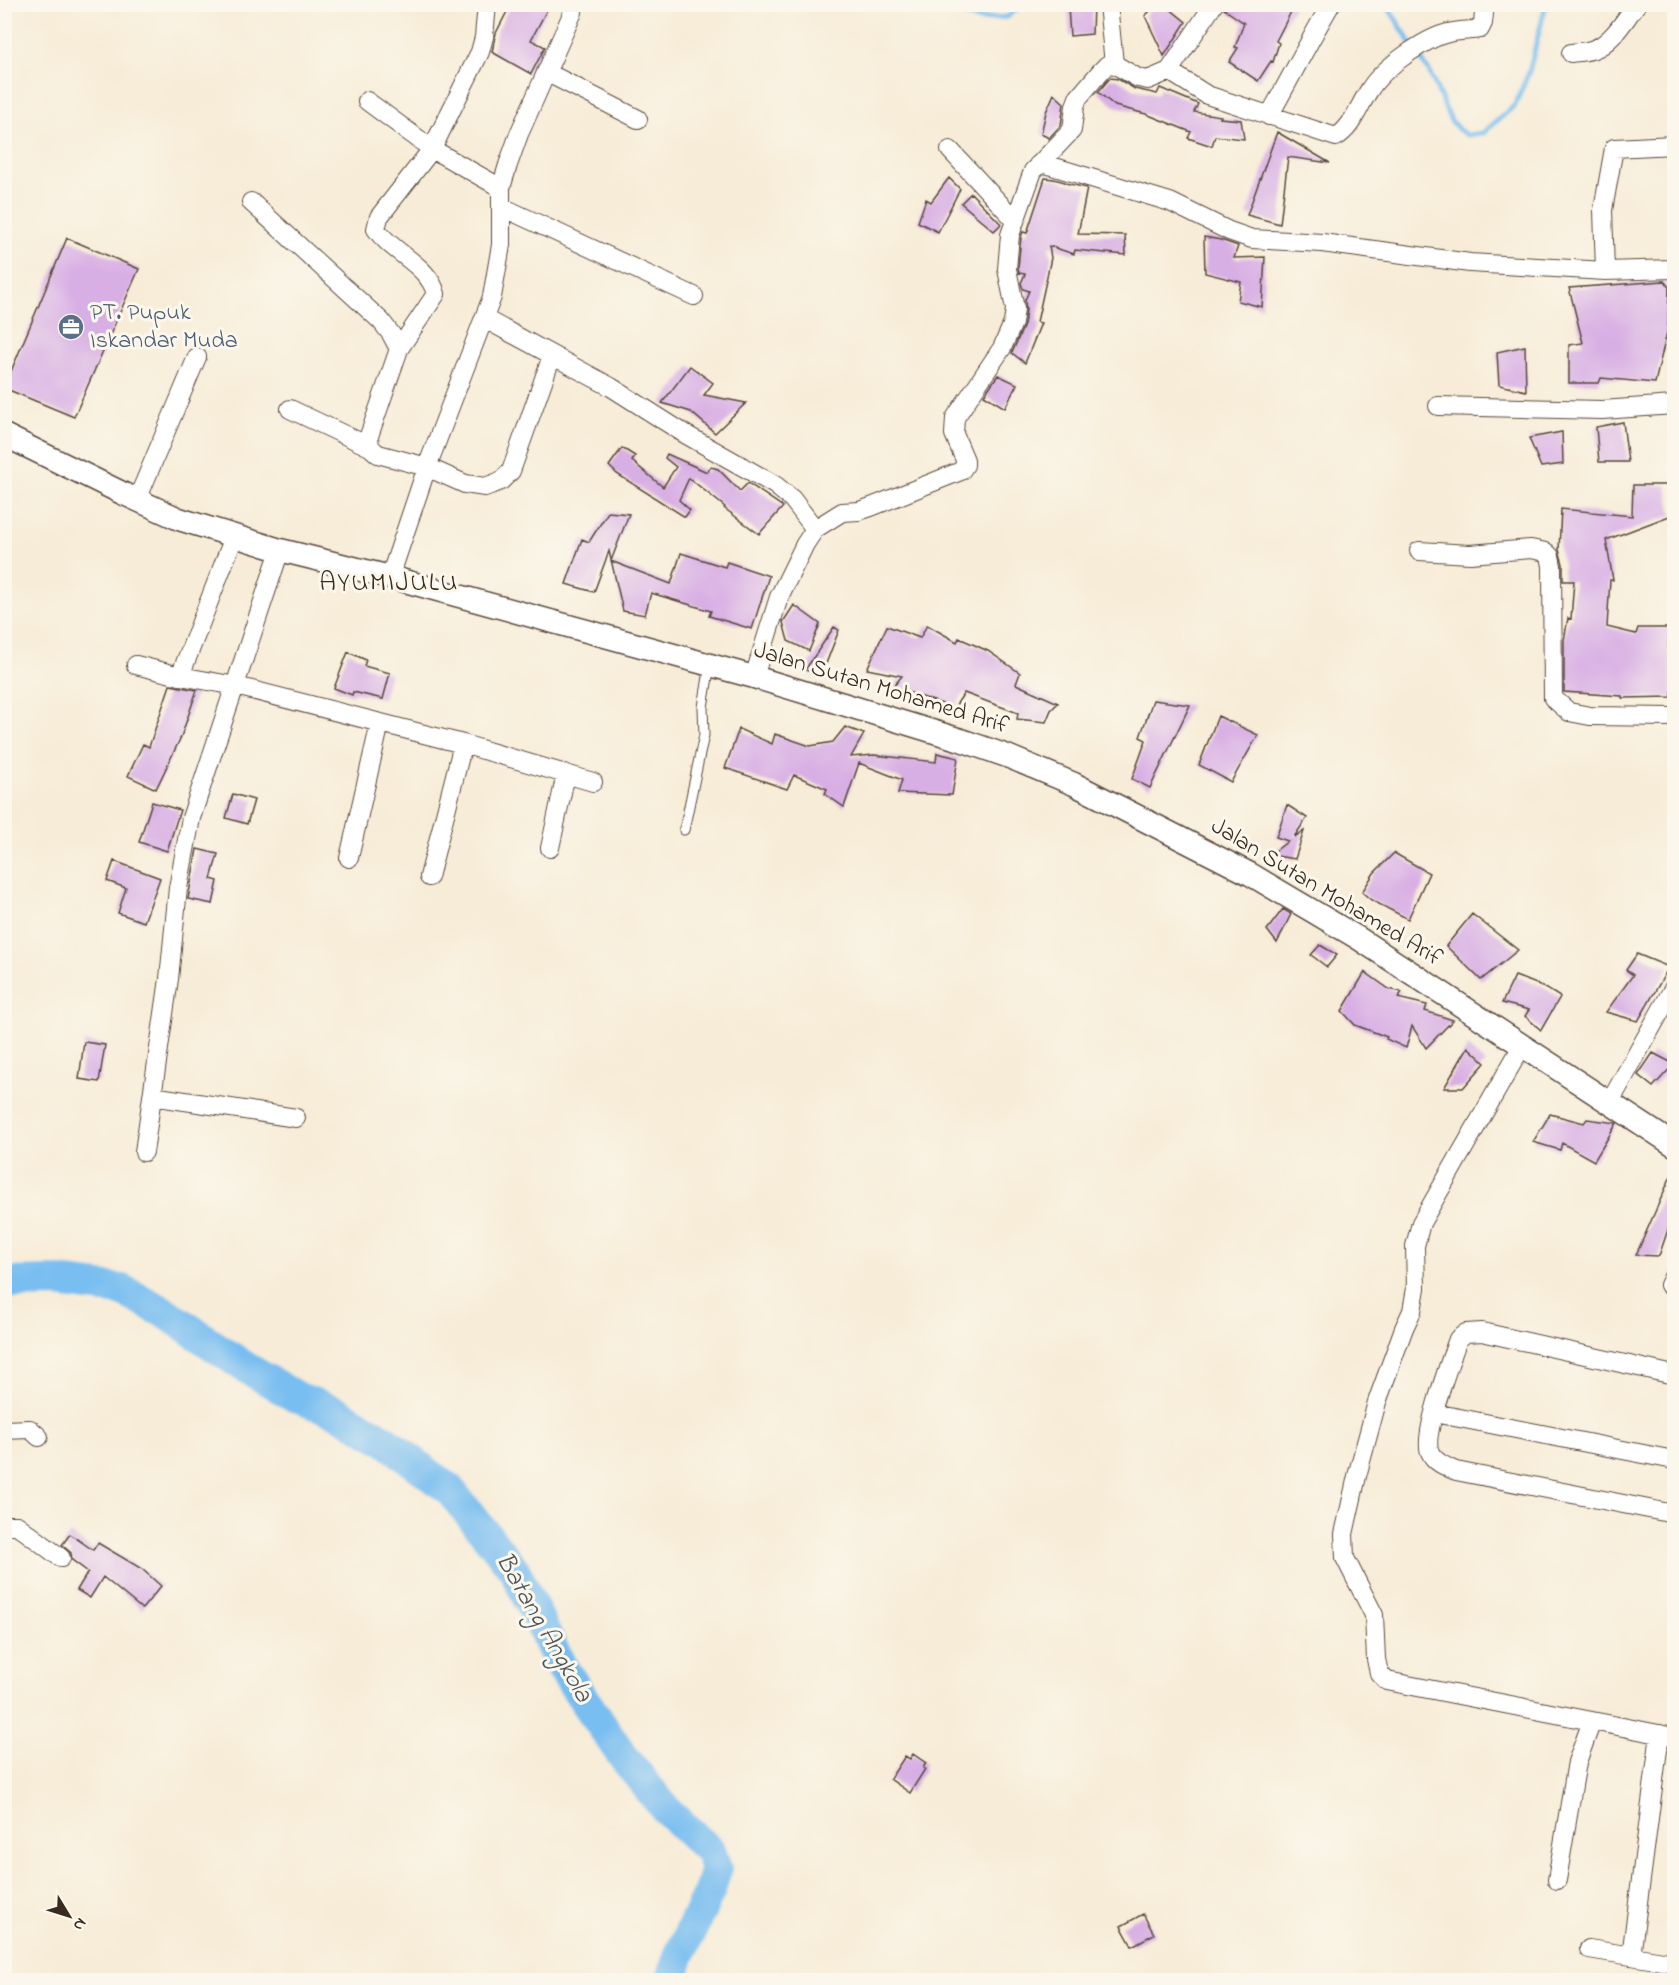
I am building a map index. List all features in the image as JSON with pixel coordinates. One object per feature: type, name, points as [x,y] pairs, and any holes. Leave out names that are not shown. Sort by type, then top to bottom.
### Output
[{"type":"street","points":[[370,447],[369,436],[399,349],[436,294],[434,285],[428,276],[383,240],[376,229],[379,217],[432,149],[480,52],[487,4]]},
{"type":"street","points":[[1108,4],[1114,64]]},
{"type":"street","points":[[754,677],[779,597],[805,544],[815,529],[842,512],[859,511],[871,507],[961,471],[965,465],[954,434],[955,418],[1002,348],[1016,309],[1007,269],[1010,235],[1033,171],[1072,130],[1078,99],[1107,65],[1114,64],[1138,78],[1148,80],[1169,71],[1214,4]]},
{"type":"street","points":[[1269,116],[1331,4]]},
{"type":"street","points":[[1169,71],[1207,95],[1336,137],[1345,132],[1379,77],[1405,56],[1433,38],[1447,33],[1480,29],[1485,4]]},
{"type":"street","points":[[1571,53],[1600,46],[1614,33],[1637,4]]},
{"type":"street","points":[[390,577],[427,468],[492,297],[501,245],[501,188],[519,134],[573,12]]},
{"type":"street","points":[[546,72],[638,119]]},
{"type":"street","points":[[367,101],[432,149],[501,188]]},
{"type":"street","points":[[1605,271],[1603,210],[1614,148],[1674,145]]},
{"type":"street","points":[[950,150],[1015,220]]},
{"type":"street","points":[[1038,165],[1046,164],[1170,202],[1229,231],[1252,239],[1322,243],[1470,263],[1605,271],[1674,269]]},
{"type":"street","points":[[251,202],[381,321],[399,349]]},
{"type":"street","points":[[502,207],[694,296]]},
{"type":"street","points":[[484,319],[611,387],[686,435],[775,485],[792,499],[815,529]]},
{"type":"street","points":[[290,410],[370,447],[378,454],[427,468],[465,484],[485,487],[501,481],[512,471],[552,356]]},
{"type":"street","points":[[137,500],[197,357]]},
{"type":"street","points":[[1438,406],[1602,410],[1674,405]]},
{"type":"street","name":"Jalan Sutan Mohamed Arif","points":[[4,435],[179,519],[234,537],[390,577],[754,677],[973,744],[1074,784],[1250,874],[1358,938],[1674,1145]]},
{"type":"street","points":[[180,676],[234,537]]},
{"type":"street","points":[[1419,551],[1470,554],[1531,549],[1546,552],[1550,556],[1552,566],[1553,698],[1569,712],[1590,716],[1674,717]]},
{"type":"street","points":[[144,1152],[169,979],[178,888],[191,818],[280,550]]},
{"type":"street","points":[[136,665],[236,686],[463,744],[593,782]]},
{"type":"street","points":[[349,858],[380,723]]},
{"type":"street","points":[[429,877],[463,744]]},
{"type":"street","points":[[550,848],[566,774]]},
{"type":"street","points":[[1610,1102],[1674,987]]},
{"type":"street","points":[[1522,1046],[1421,1223],[1415,1246],[1416,1288],[1412,1311],[1377,1402],[1344,1534],[1345,1558],[1374,1615],[1376,1659],[1379,1673],[1387,1681],[1667,1736],[1631,1956]]},
{"type":"street","points":[[152,1096],[296,1118]]},
{"type":"street","points":[[1674,1375],[1482,1332],[1466,1333],[1458,1339],[1434,1413],[1428,1442],[1429,1451],[1434,1458],[1444,1466],[1456,1471],[1674,1514]]},
{"type":"street","points":[[1434,1413],[1674,1460]]},
{"type":"street","points":[[4,1430],[30,1429],[39,1437]]},
{"type":"street","points":[[4,1525],[17,1525],[61,1558]]},
{"type":"street","points":[[1557,1880],[1577,1762],[1592,1721]]},
{"type":"street","points":[[1589,1949],[1674,1963]]},
{"type":"lane","points":[[684,830],[704,735],[703,707],[710,665]]},
{"type":"building","points":[[511,4],[550,4],[531,40],[545,47],[531,74],[492,52],[496,33]]},
{"type":"building","points":[[1093,4],[1092,34],[1070,36],[1068,7]]},
{"type":"building","points":[[1157,4],[1164,4],[1186,22],[1164,56],[1145,16]]},
{"type":"building","points":[[1225,4],[1295,4],[1276,41],[1279,43],[1273,62],[1271,61],[1258,81],[1229,62],[1238,48],[1235,47],[1244,23],[1224,9]]},
{"type":"building","points":[[1110,78],[1118,79],[1135,89],[1157,94],[1160,88],[1198,104],[1194,112],[1241,120],[1244,139],[1215,136],[1212,146],[1188,138],[1191,132],[1146,114],[1115,106],[1098,92]]},
{"type":"building","points":[[1054,94],[1064,103],[1061,125],[1049,138],[1041,134],[1046,112]]},
{"type":"building","points":[[1277,132],[1330,163],[1288,157],[1280,224],[1247,215]]},
{"type":"building","points":[[949,178],[960,189],[938,232],[918,222],[926,199],[931,202]]},
{"type":"building","points":[[1045,178],[1087,188],[1078,234],[1125,235],[1126,255],[1075,250],[1074,254],[1049,246],[1051,258],[1037,322],[1041,323],[1025,363],[1012,353],[1024,325],[1025,300],[1029,291],[1023,289],[1021,283],[1025,274],[1019,273],[1018,268],[1021,237],[1023,232],[1027,233]]},
{"type":"building","points":[[971,193],[1001,224],[994,231],[961,203]]},
{"type":"building","points":[[1204,237],[1238,246],[1234,258],[1265,257],[1262,307],[1238,301],[1241,282],[1205,273]]},
{"type":"building","name":"PT. Pupuk Iskandar Muda","points":[[67,238],[139,269],[74,417],[4,388]]},
{"type":"building","points":[[1664,281],[1669,287],[1668,328],[1655,383],[1601,378],[1599,383],[1569,383],[1569,345],[1583,343],[1569,288]]},
{"type":"building","points":[[1525,346],[1526,391],[1499,385],[1497,352]]},
{"type":"building","points":[[690,366],[713,383],[704,395],[746,403],[715,433],[691,412],[662,403]]},
{"type":"building","points":[[998,375],[1017,384],[1005,408],[984,395]]},
{"type":"building","points":[[1623,422],[1628,462],[1599,462],[1596,427]]},
{"type":"building","points":[[1562,432],[1563,464],[1541,467],[1529,438]]},
{"type":"building","points":[[622,448],[635,456],[632,461],[663,487],[676,467],[665,458],[667,454],[707,472],[711,467],[718,469],[740,491],[748,483],[783,507],[759,534],[689,478],[679,500],[690,510],[685,517],[617,474],[609,466]]},
{"type":"building","points":[[1633,485],[1667,485],[1672,515],[1606,540],[1613,580],[1610,580],[1607,627],[1636,634],[1638,628],[1669,628],[1668,654],[1671,655],[1672,697],[1622,698],[1622,696],[1564,692],[1564,640],[1568,618],[1571,619],[1574,581],[1563,581],[1563,564],[1559,550],[1561,509],[1632,516]]},
{"type":"building","points":[[608,512],[629,514],[611,560],[609,551],[594,592],[566,584],[582,539],[589,542]]},
{"type":"building","points":[[681,553],[725,567],[727,562],[769,576],[752,629],[709,616],[711,611],[651,593],[645,615],[623,611],[611,561],[671,584]]},
{"type":"building","points":[[794,605],[820,624],[809,651],[788,641],[783,622]]},
{"type":"building","points":[[927,625],[957,642],[959,638],[988,651],[1020,673],[1016,684],[1058,703],[1051,710],[1046,722],[1017,719],[1018,713],[964,693],[954,708],[893,687],[902,676],[867,669],[887,626],[920,638]]},
{"type":"building","points":[[834,627],[839,630],[822,674],[805,670]]},
{"type":"building","points":[[348,652],[366,660],[364,666],[390,673],[383,699],[353,692],[352,695],[334,688]]},
{"type":"building","points":[[170,685],[197,690],[181,737],[156,789],[128,776],[143,744],[149,747]]},
{"type":"building","points":[[1153,700],[1190,705],[1150,788],[1132,779],[1146,740],[1140,737]]},
{"type":"building","points":[[1218,716],[1258,735],[1231,782],[1199,765]]},
{"type":"building","points":[[845,727],[864,734],[851,757],[874,755],[936,762],[937,753],[958,758],[952,795],[898,793],[902,780],[859,763],[844,807],[825,794],[827,789],[794,775],[787,789],[725,768],[739,729],[772,744],[775,734],[810,746],[833,742]]},
{"type":"building","points":[[233,794],[254,800],[247,824],[226,818]]},
{"type":"building","points":[[152,802],[180,810],[167,851],[139,842]]},
{"type":"building","points":[[1287,805],[1307,818],[1294,837],[1304,831],[1295,859],[1270,855],[1288,841],[1276,837]]},
{"type":"building","points":[[197,849],[218,854],[211,879],[218,881],[213,904],[188,899]]},
{"type":"building","points":[[1394,853],[1429,873],[1408,919],[1371,900],[1362,892],[1374,873]]},
{"type":"building","points":[[114,861],[160,878],[144,922],[118,913],[126,888],[107,881]]},
{"type":"building","points":[[1283,909],[1291,914],[1277,943],[1267,930]]},
{"type":"building","points":[[1472,914],[1518,950],[1481,980],[1446,946]]},
{"type":"building","points":[[1320,945],[1337,955],[1327,967],[1311,955]]},
{"type":"building","points":[[1637,954],[1669,967],[1638,1021],[1606,1012],[1633,975],[1626,970]]},
{"type":"building","points":[[1365,972],[1389,989],[1402,992],[1398,998],[1427,1005],[1425,1011],[1453,1020],[1426,1048],[1412,1026],[1406,1048],[1386,1039],[1387,1037],[1355,1025],[1342,1011]]},
{"type":"building","points":[[1515,976],[1542,986],[1560,997],[1541,1030],[1525,1016],[1529,1010],[1502,1003]]},
{"type":"building","points":[[84,1042],[105,1045],[99,1082],[79,1079]]},
{"type":"building","points":[[1468,1047],[1485,1063],[1463,1088],[1444,1088]]},
{"type":"building","points":[[1653,1053],[1674,1064],[1653,1087],[1638,1075]]},
{"type":"building","points":[[1550,1114],[1584,1123],[1587,1119],[1617,1123],[1594,1161],[1562,1143],[1560,1150],[1533,1142]]},
{"type":"building","points":[[1674,1169],[1674,1212],[1659,1256],[1636,1255]]},
{"type":"building","points":[[70,1534],[93,1550],[98,1543],[142,1569],[161,1586],[142,1609],[103,1577],[90,1598],[77,1590],[88,1572],[72,1560],[71,1553],[62,1545]]},
{"type":"building","points":[[913,1754],[926,1763],[923,1768],[925,1769],[910,1793],[890,1779],[905,1756],[910,1759]]},
{"type":"building","points":[[1143,1914],[1154,1934],[1132,1946],[1121,1926]]},
{"type":"waterway","points":[[925,4],[979,19],[1007,17],[1023,4]]},
{"type":"waterway","points":[[1386,4],[1429,71],[1450,119],[1467,135],[1483,133],[1515,105],[1529,72],[1546,4]]},
{"type":"waterway","name":"Batang Angkola","points":[[4,1283],[58,1282],[122,1290],[166,1313],[245,1367],[296,1397],[337,1412],[386,1441],[449,1489],[514,1569],[561,1666],[622,1755],[667,1811],[710,1851],[716,1868],[710,1890],[679,1956],[672,1980]]},
{"type":"place","name":"PT. Pupuk Iskandar Muda","points":[[71,327]]},
{"type":"district","name":"AYUMIJULU","points":[[389,583]]}]
